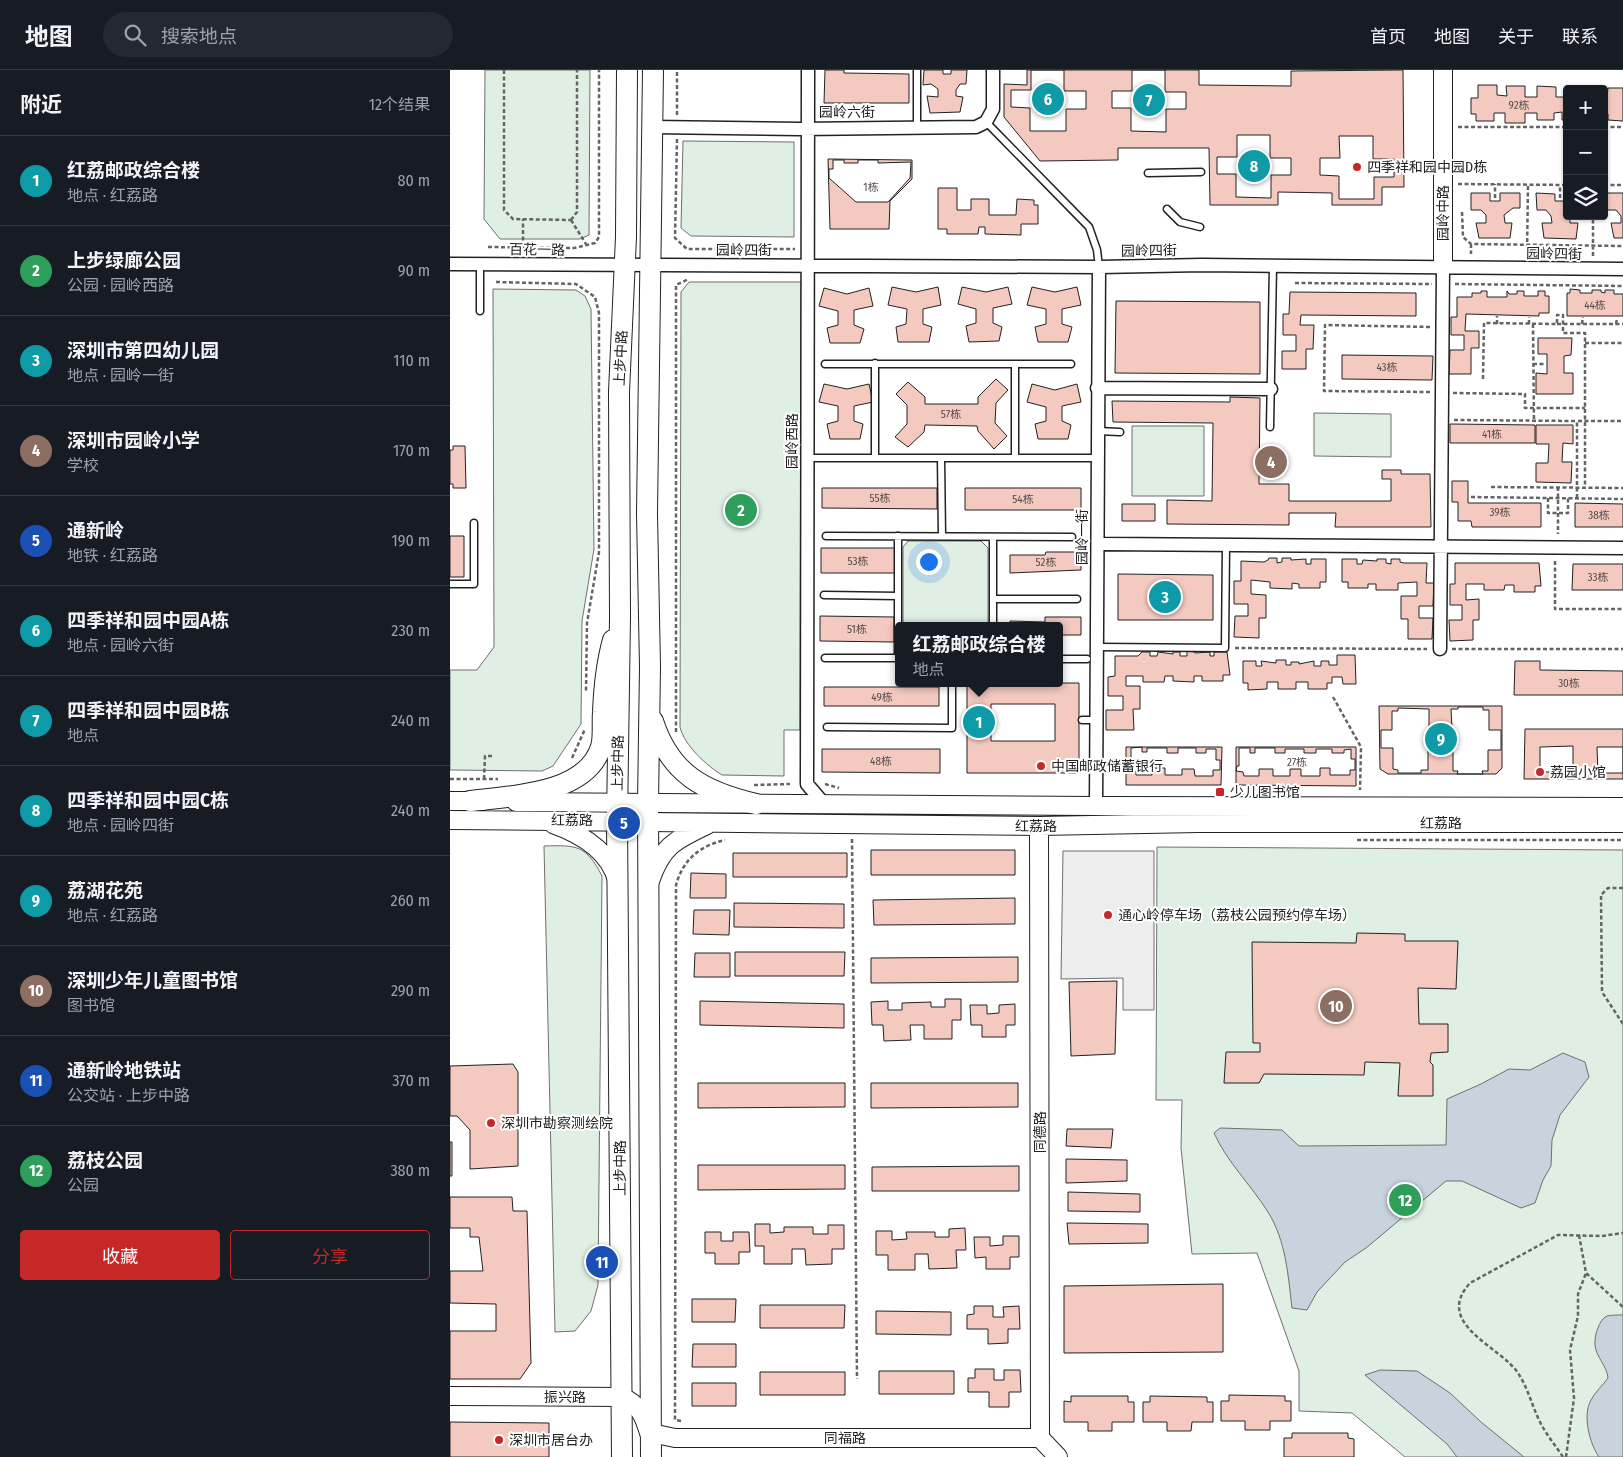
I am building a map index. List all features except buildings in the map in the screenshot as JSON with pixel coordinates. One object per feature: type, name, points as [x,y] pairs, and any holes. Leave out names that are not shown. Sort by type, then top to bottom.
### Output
[{"type":"main road","name":"上步中路","points":[[622,1457],[617,811],[620,617],[619,392],[624,265],[627,70]]},
{"type":"main road","name":"上步中路","points":[[651,1444],[648,812],[650,704],[647,514],[653,70]]},
{"type":"main road","name":"园岭中路","points":[[1443,70],[1443,275]]},
{"type":"main road","points":[[460,801],[544,791],[572,781],[589,767],[601,747],[605,668],[620,617]]},
{"type":"main road","points":[[650,704],[654,724],[662,743],[685,774],[712,791],[756,804]]},
{"type":"main road","name":"红荔路","points":[[460,801],[648,812],[740,822],[852,825],[1039,826],[1199,822],[1623,823]]},
{"type":"main road","name":"红荔路","points":[[648,812],[756,804],[1623,807]]},
{"type":"main road","name":"红荔路","points":[[450,820],[540,820],[617,811]]},
{"type":"main road","points":[[540,820],[569,830],[593,845],[610,863],[618,884]]},
{"type":"main road","points":[[649,885],[657,861],[688,833],[709,824],[740,822]]},
{"type":"main road","name":"同德路","points":[[1039,826],[1040,1438]]},
{"type":"main road","name":"振兴路","points":[[450,1396],[622,1397]]},
{"type":"main road","points":[[622,1397],[630,1400],[642,1412],[651,1444]]},
{"type":"main road","name":"同福路","points":[[651,1444],[675,1438],[1040,1438]]},
{"type":"main road","points":[[1040,1438],[1058,1457]]},
{"type":"street","name":"园岭西路","points":[[808,70],[807,784],[825,805]]},
{"type":"street","points":[[986,122],[993,109],[993,70]]},
{"type":"street","name":"园岭六街","points":[[653,127],[976,127],[986,122]]},
{"type":"street","name":"百花一路","points":[[450,264],[651,265]]},
{"type":"street","name":"园岭四街","points":[[651,265],[1273,266],[1443,275],[1623,270]]},
{"type":"street","name":"园岭一街","points":[[1096,806],[1098,267]]},
{"type":"street","points":[[1440,649],[1443,275]]},
{"type":"street","points":[[1097,388],[1271,389]]},
{"type":"street","points":[[1104,544],[1623,548]]},
{"type":"lane","points":[[917,70],[917,127]]},
{"type":"lane","points":[[986,122],[1089,226],[1097,250],[1098,267]]},
{"type":"lane","points":[[1148,173],[1201,172]]},
{"type":"lane","points":[[1167,209],[1180,222],[1200,227]]},
{"type":"lane","points":[[480,264],[480,311]]},
{"type":"lane","points":[[1270,427],[1273,266]]},
{"type":"lane","points":[[826,364],[1071,364]]},
{"type":"lane","points":[[875,364],[875,458]]},
{"type":"lane","points":[[1015,364],[1015,458]]},
{"type":"lane","points":[[1097,431],[1120,432]]},
{"type":"lane","points":[[807,458],[1096,458]]},
{"type":"lane","points":[[942,458],[942,536]]},
{"type":"lane","points":[[450,584],[474,584],[474,523]]},
{"type":"lane","points":[[826,536],[1072,537]]},
{"type":"lane","points":[[898,536],[898,622]]},
{"type":"lane","points":[[993,537],[993,622]]},
{"type":"lane","points":[[1096,647],[1225,648],[1226,545]]},
{"type":"lane","points":[[824,595],[898,596]]},
{"type":"lane","points":[[993,599],[1077,599]]},
{"type":"lane","points":[[825,658],[895,658]]},
{"type":"lane","points":[[1063,659],[1087,659]]},
{"type":"lane","points":[[827,727],[952,728],[952,687]]},
{"type":"lane","points":[[1082,720],[1095,720]]},
{"type":"path","points":[[504,70],[504,210],[513,219],[571,220]]},
{"type":"path","points":[[571,220],[577,212],[577,70]]},
{"type":"path","points":[[488,246],[574,248],[595,242],[599,237],[599,70]]},
{"type":"path","points":[[677,70],[677,119]]},
{"type":"path","points":[[1464,127],[1563,127]]},
{"type":"path","points":[[1608,127],[1623,127]]},
{"type":"path","points":[[677,138],[676,238],[687,249],[800,249]]},
{"type":"path","points":[[1464,184],[1560,185],[1560,198]]},
{"type":"path","points":[[1495,184],[1495,198]]},
{"type":"path","points":[[1527,255],[1528,184]]},
{"type":"path","points":[[1608,185],[1623,186]]},
{"type":"path","points":[[1462,212],[1463,237],[1471,244],[1623,246]]},
{"type":"path","points":[[523,219],[523,247]]},
{"type":"path","points":[[571,220],[586,244]]},
{"type":"path","points":[[1593,220],[1593,256]]},
{"type":"path","points":[[1471,244],[1471,254]]},
{"type":"path","points":[[1295,283],[1443,275],[1623,286]]},
{"type":"path","points":[[496,282],[576,284],[595,297],[599,313],[598,552],[587,623],[586,692]]},
{"type":"path","points":[[676,284],[677,735]]},
{"type":"path","points":[[1557,324],[1557,315],[1563,315],[1563,333],[1585,333],[1585,488]]},
{"type":"path","points":[[1497,316],[1497,324]]},
{"type":"path","points":[[1529,324],[1530,317]]},
{"type":"path","points":[[1582,324],[1583,318]]},
{"type":"path","points":[[1616,318],[1616,324]]},
{"type":"path","points":[[1483,379],[1484,324],[1623,324]]},
{"type":"path","points":[[1534,324],[1534,421]]},
{"type":"path","points":[[1442,327],[1325,325],[1324,390],[1525,394],[1525,408],[1585,408]]},
{"type":"path","points":[[1585,343],[1623,343]]},
{"type":"path","points":[[1533,364],[1544,364]]},
{"type":"path","points":[[1454,420],[1623,421]]},
{"type":"path","points":[[1577,421],[1578,498]]},
{"type":"path","points":[[1491,487],[1623,488]]},
{"type":"path","points":[[1558,488],[1558,534]]},
{"type":"path","points":[[1471,498],[1623,499]]},
{"type":"path","points":[[1548,498],[1548,513],[1568,513],[1568,498]]},
{"type":"path","points":[[1555,547],[1555,609],[1623,609]]},
{"type":"path","points":[[1225,648],[1623,649]]},
{"type":"path","points":[[1333,697],[1361,747],[1361,783],[1360,790],[1356,793]]},
{"type":"path","points":[[567,764],[585,730],[585,721]]},
{"type":"path","points":[[484,779],[485,756],[492,756]]},
{"type":"path","points":[[450,779],[501,780]]},
{"type":"path","points":[[747,785],[790,784]]},
{"type":"path","points":[[852,825],[857,1378]]},
{"type":"path","points":[[1348,840],[1623,840]]},
{"type":"path","points":[[675,1420],[676,885],[679,873],[687,861],[697,851],[716,842]]},
{"type":"path","points":[[1623,888],[1608,888],[1601,895],[1602,992],[1623,1024]]},
{"type":"path","points":[[1564,1457],[1540,1423],[1518,1374],[1504,1357],[1472,1335],[1464,1322],[1460,1306],[1463,1291],[1470,1283],[1558,1235],[1602,1236],[1623,1234]]},
{"type":"path","points":[[1564,1457],[1574,1398],[1570,1350],[1578,1316],[1578,1294],[1586,1273],[1579,1235]]},
{"type":"path","points":[[1586,1273],[1623,1307]]},
{"type":"green space","points":[[485,70],[590,70],[589,235],[580,239],[500,239],[484,219]]},
{"type":"green space","points":[[683,141],[794,142],[794,237],[691,236],[681,228]]},
{"type":"green space","points":[[689,282],[801,282],[800,730],[784,730],[784,776],[722,775],[691,748],[680,727],[681,292]]},
{"type":"green space","points":[[493,289],[576,290],[585,296],[591,309],[594,549],[582,621],[581,724],[553,766],[542,771],[450,770],[450,670],[477,670],[494,647]]},
{"type":"green space","points":[[1314,413],[1391,414],[1391,457],[1314,456]]},
{"type":"green space","points":[[1132,426],[1204,426],[1204,496],[1132,496]]},
{"type":"green space","points":[[908,541],[981,541],[988,548],[988,622],[903,622],[903,547]]},
{"type":"green space","points":[[544,846],[565,846],[579,849],[591,858],[602,876],[598,1285],[591,1311],[575,1331],[555,1332]]},
{"type":"green space","points":[[1157,847],[1623,850],[1623,1457],[1405,1457],[1352,1413],[1299,1411],[1299,1371],[1257,1253],[1192,1254],[1181,1148],[1182,1100],[1156,1100]]},
{"type":"shaded area","name":"通心岭停车场（荔枝公园预约停车场）","points":[[1063,851],[1154,851],[1154,1010],[1123,1010],[1123,978],[1061,979]]},
{"type":"shaded area","points":[[1563,1053],[1585,1062],[1589,1077],[1560,1115],[1552,1140],[1551,1166],[1543,1180],[1535,1203],[1521,1208],[1462,1181],[1446,1181],[1366,1248],[1345,1262],[1317,1292],[1307,1310],[1292,1308],[1285,1258],[1274,1223],[1261,1202],[1232,1164],[1214,1133],[1220,1128],[1282,1130],[1299,1146],[1446,1145],[1447,1099],[1509,1069],[1530,1070]]},
{"type":"shaded area","points":[[1623,1315],[1623,1457],[1599,1457],[1588,1430],[1587,1414],[1593,1397],[1608,1378],[1606,1369],[1597,1354],[1595,1338],[1599,1324],[1604,1318],[1607,1316]]},
{"type":"shaded area","points":[[1380,1370],[1417,1371],[1450,1393],[1481,1422],[1524,1457],[1457,1457],[1447,1444],[1365,1375]]},
{"type":"place","name":"四季祥和园中园A栋","points":[[1048,99]]},
{"type":"place","name":"四季祥和园中园B栋","points":[[1149,100]]},
{"type":"place","name":"四季祥和园中园C栋","points":[[1254,166]]},
{"type":"place","name":"四季祥和园中园D栋","points":[[1357,167]]},
{"type":"place","name":"深圳市园岭小学","points":[[1271,462]]},
{"type":"place","name":"上步绿廊公园","points":[[741,510]]},
{"type":"place","name":"深圳市第四幼儿园","points":[[1165,597]]},
{"type":"place","name":"红荔邮政综合楼","points":[[979,722]]},
{"type":"place","name":"荔湖花苑","points":[[1441,739]]},
{"type":"place","name":"中国邮政储蓄银行","points":[[1041,766]]},
{"type":"place","name":"荔园小馆","points":[[1540,772]]},
{"type":"place","name":"少儿图书馆","points":[[1220,792]]},
{"type":"place","name":"通新岭","points":[[624,823]]},
{"type":"place","name":"通心岭停车场（荔枝公园预约停车场）","points":[[1108,915]]},
{"type":"place","name":"深圳少年儿童图书馆","points":[[1336,1006]]},
{"type":"place","name":"深圳市勘察测绘院","points":[[491,1123]]},
{"type":"place","name":"荔枝公园","points":[[1405,1200]]},
{"type":"place","name":"通新岭地铁站","points":[[602,1262]]},
{"type":"place","name":"深圳市居台办","points":[[499,1440]]}]
